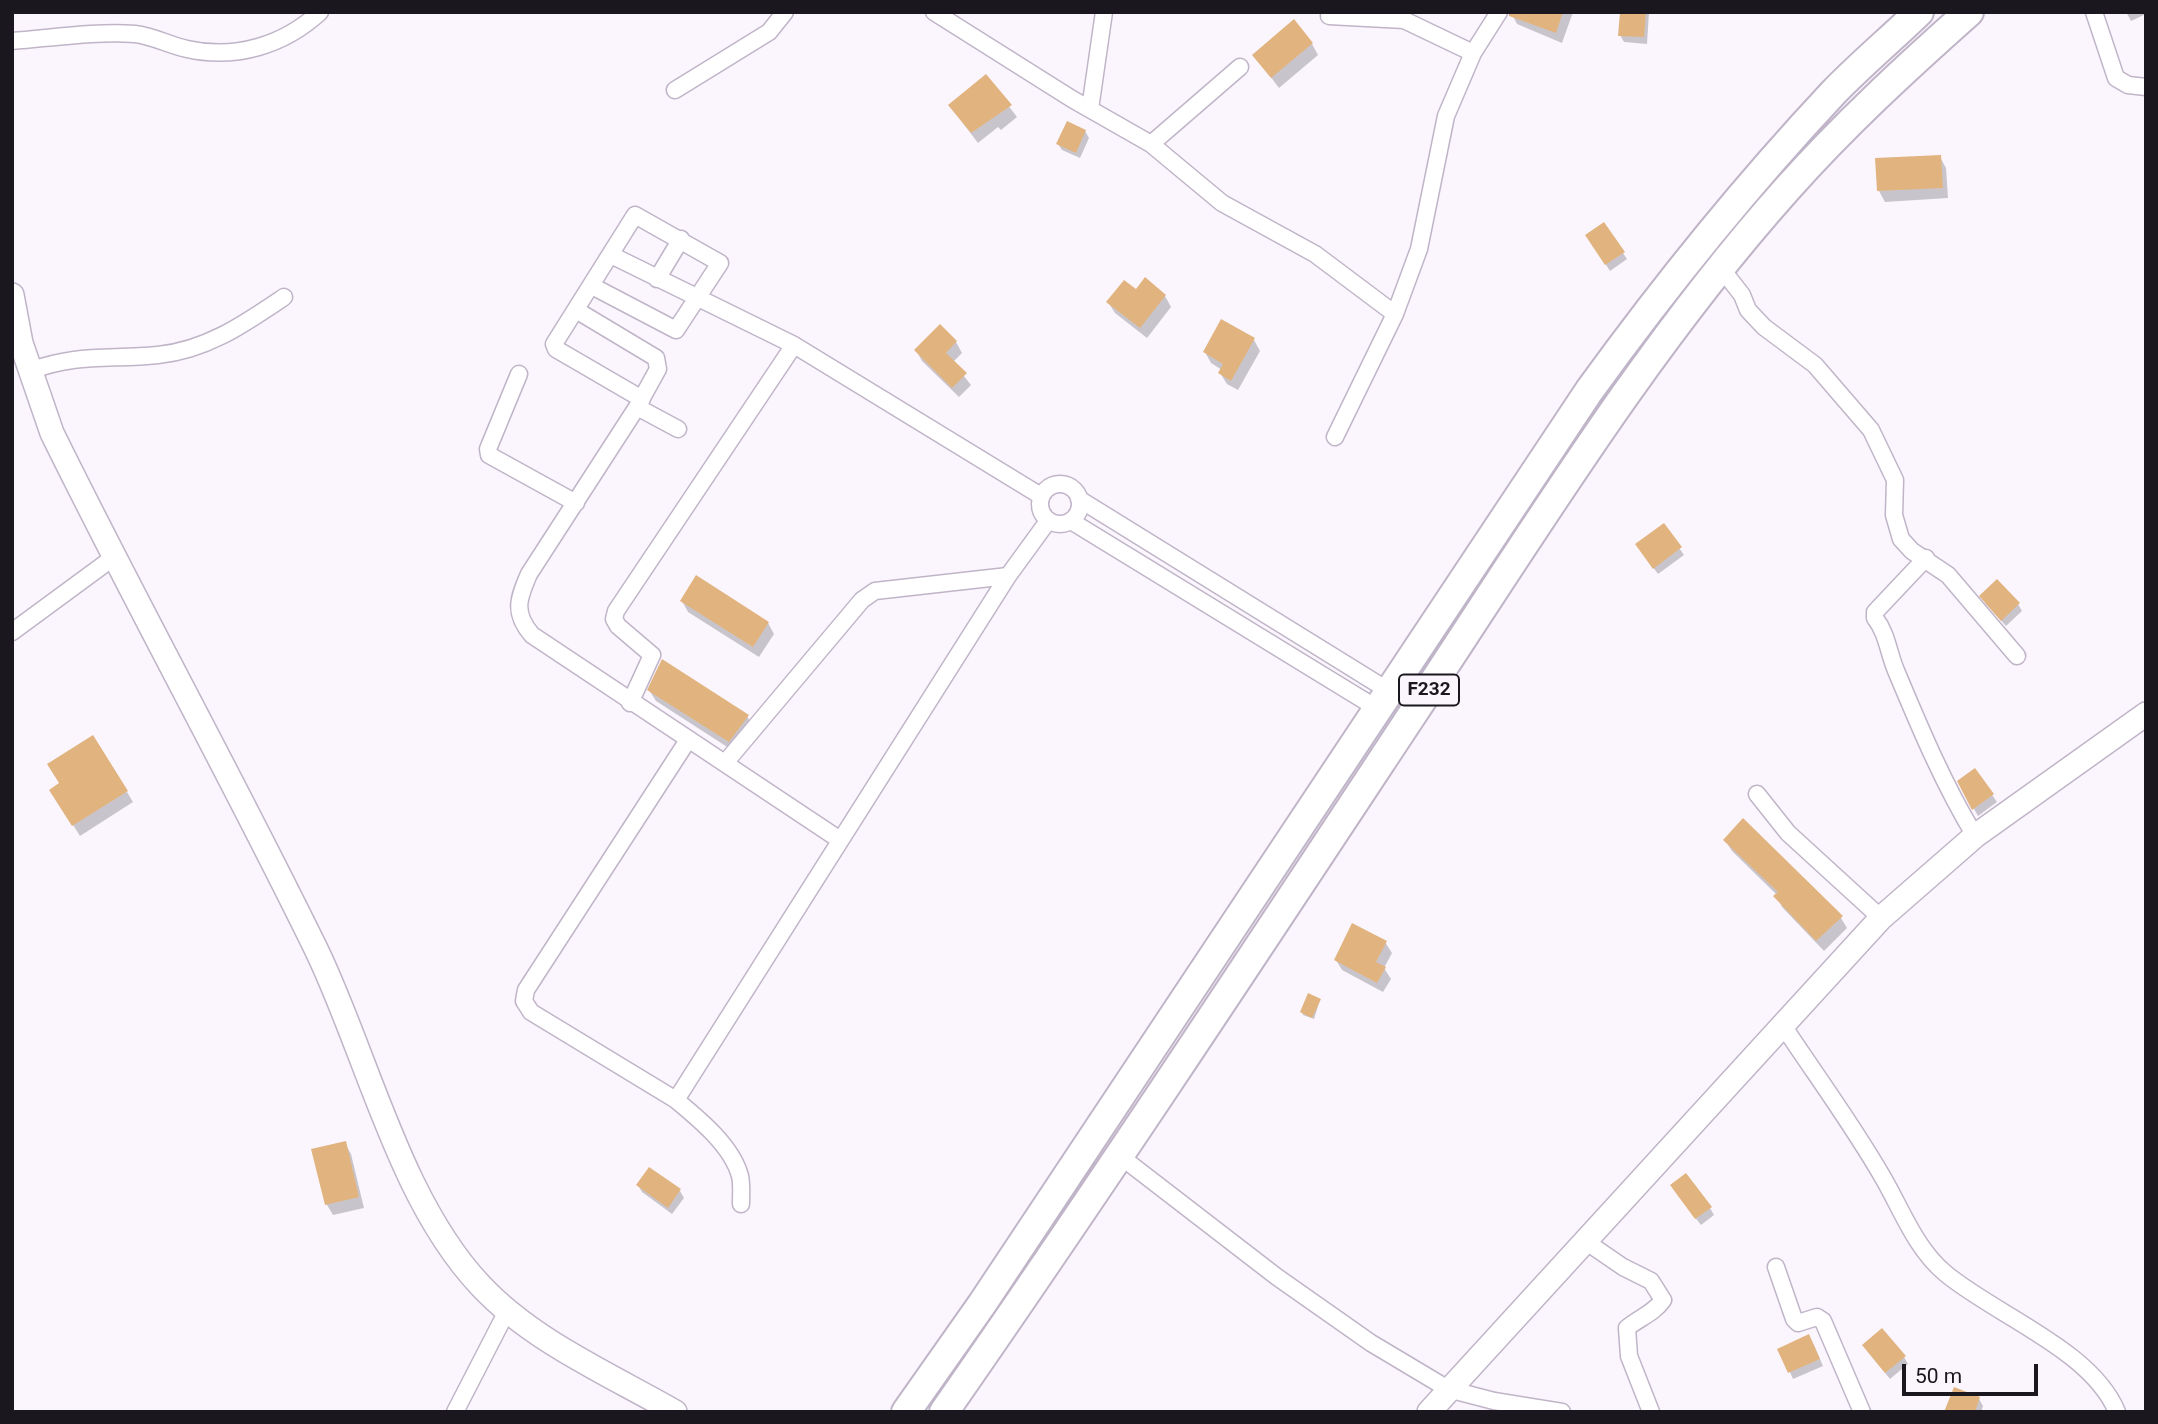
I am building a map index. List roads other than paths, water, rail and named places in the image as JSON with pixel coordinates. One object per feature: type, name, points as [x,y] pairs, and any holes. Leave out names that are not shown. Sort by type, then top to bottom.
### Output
[{"type":"highway","name":"F232","points":[[906,1412],[990,1292],[1589,391],[1665,286],[1835,91],[1919,12]]},
{"type":"highway","name":"F232","points":[[944,1412],[1120,1156],[1624,396],[1721,268],[1787,189],[1879,92],[1969,12]]},
{"type":"street","points":[[12,41],[132,34],[201,51],[256,49],[303,28],[320,12]]},
{"type":"street","points":[[675,90],[769,32],[785,12]]},
{"type":"street","points":[[934,12],[1151,144],[1222,203],[1315,254],[1395,314]]},
{"type":"street","points":[[1090,108],[1104,12]]},
{"type":"street","points":[[1335,437],[1395,314],[1419,249],[1446,116],[1473,53],[1499,12]]},
{"type":"street","points":[[2094,12],[2116,78],[2128,85],[2146,87]]},
{"type":"street","points":[[1329,16],[1404,20],[1473,53]]},
{"type":"street","points":[[1151,144],[1240,67]]},
{"type":"street","points":[[592,286],[676,330],[720,263],[635,215],[554,344],[556,349],[678,429]]},
{"type":"street","points":[[657,279],[681,239]]},
{"type":"street","points":[[611,255],[794,345],[1041,496]]},
{"type":"street","points":[[1721,268],[1742,295],[1748,310],[1764,327],[1815,365],[1871,430],[1895,480],[1894,515],[1901,539],[1948,575],[2017,656]]},
{"type":"street","points":[[12,295],[17,343],[52,432],[317,951],[379,1106],[427,1210],[479,1284],[507,1311],[536,1331],[675,1412]]},
{"type":"street","points":[[30,371],[65,359],[161,355],[194,347],[228,334],[284,297]]},
{"type":"street","points":[[576,310],[656,358],[658,364],[639,403],[524,586],[519,603],[521,622],[532,635],[630,703],[840,840]]},
{"type":"street","points":[[621,336],[637,311]]},
{"type":"street","points":[[630,703],[652,654],[618,626],[614,619],[616,611],[794,345]]},
{"type":"street","points":[[519,374],[488,449],[489,455],[576,503]]},
{"type":"street","points":[[1079,499],[1079,511],[1071,521],[1060,524],[1048,521],[1040,510],[1041,496],[1049,487],[1061,484],[1072,489],[1079,499],[1384,700]]},
{"type":"street","points":[[676,1100],[1008,576],[1048,521]]},
{"type":"street","points":[[1071,521],[1384,700]]},
{"type":"street","points":[[12,632],[114,557]]},
{"type":"street","points":[[1926,558],[1875,612],[1875,618],[1884,629],[1895,670],[1955,804],[1975,836]]},
{"type":"street","points":[[725,763],[862,600],[875,591],[1008,576]]},
{"type":"street","points":[[1429,1412],[1881,918],[1975,836],[2146,714]]},
{"type":"street","points":[[688,740],[526,990],[524,1001],[531,1012],[676,1100],[696,1116],[731,1157],[741,1177],[740,1204]]},
{"type":"street","points":[[1757,794],[1788,833],[1881,918]]},
{"type":"street","points":[[1783,1024],[1882,1176],[1905,1222],[1943,1272],[2066,1354],[2100,1382],[2117,1412]]},
{"type":"street","points":[[1120,1156],[1277,1277],[1371,1343],[1448,1389],[1493,1401],[1562,1412]]},
{"type":"street","points":[[1585,1241],[1623,1267],[1651,1281],[1663,1300],[1657,1309],[1627,1328],[1629,1356],[1651,1412]]},
{"type":"street","points":[[1776,1266],[1794,1319],[1798,1323],[1817,1317],[1823,1321],[1862,1412]]},
{"type":"street","points":[[455,1412],[507,1311]]}]
